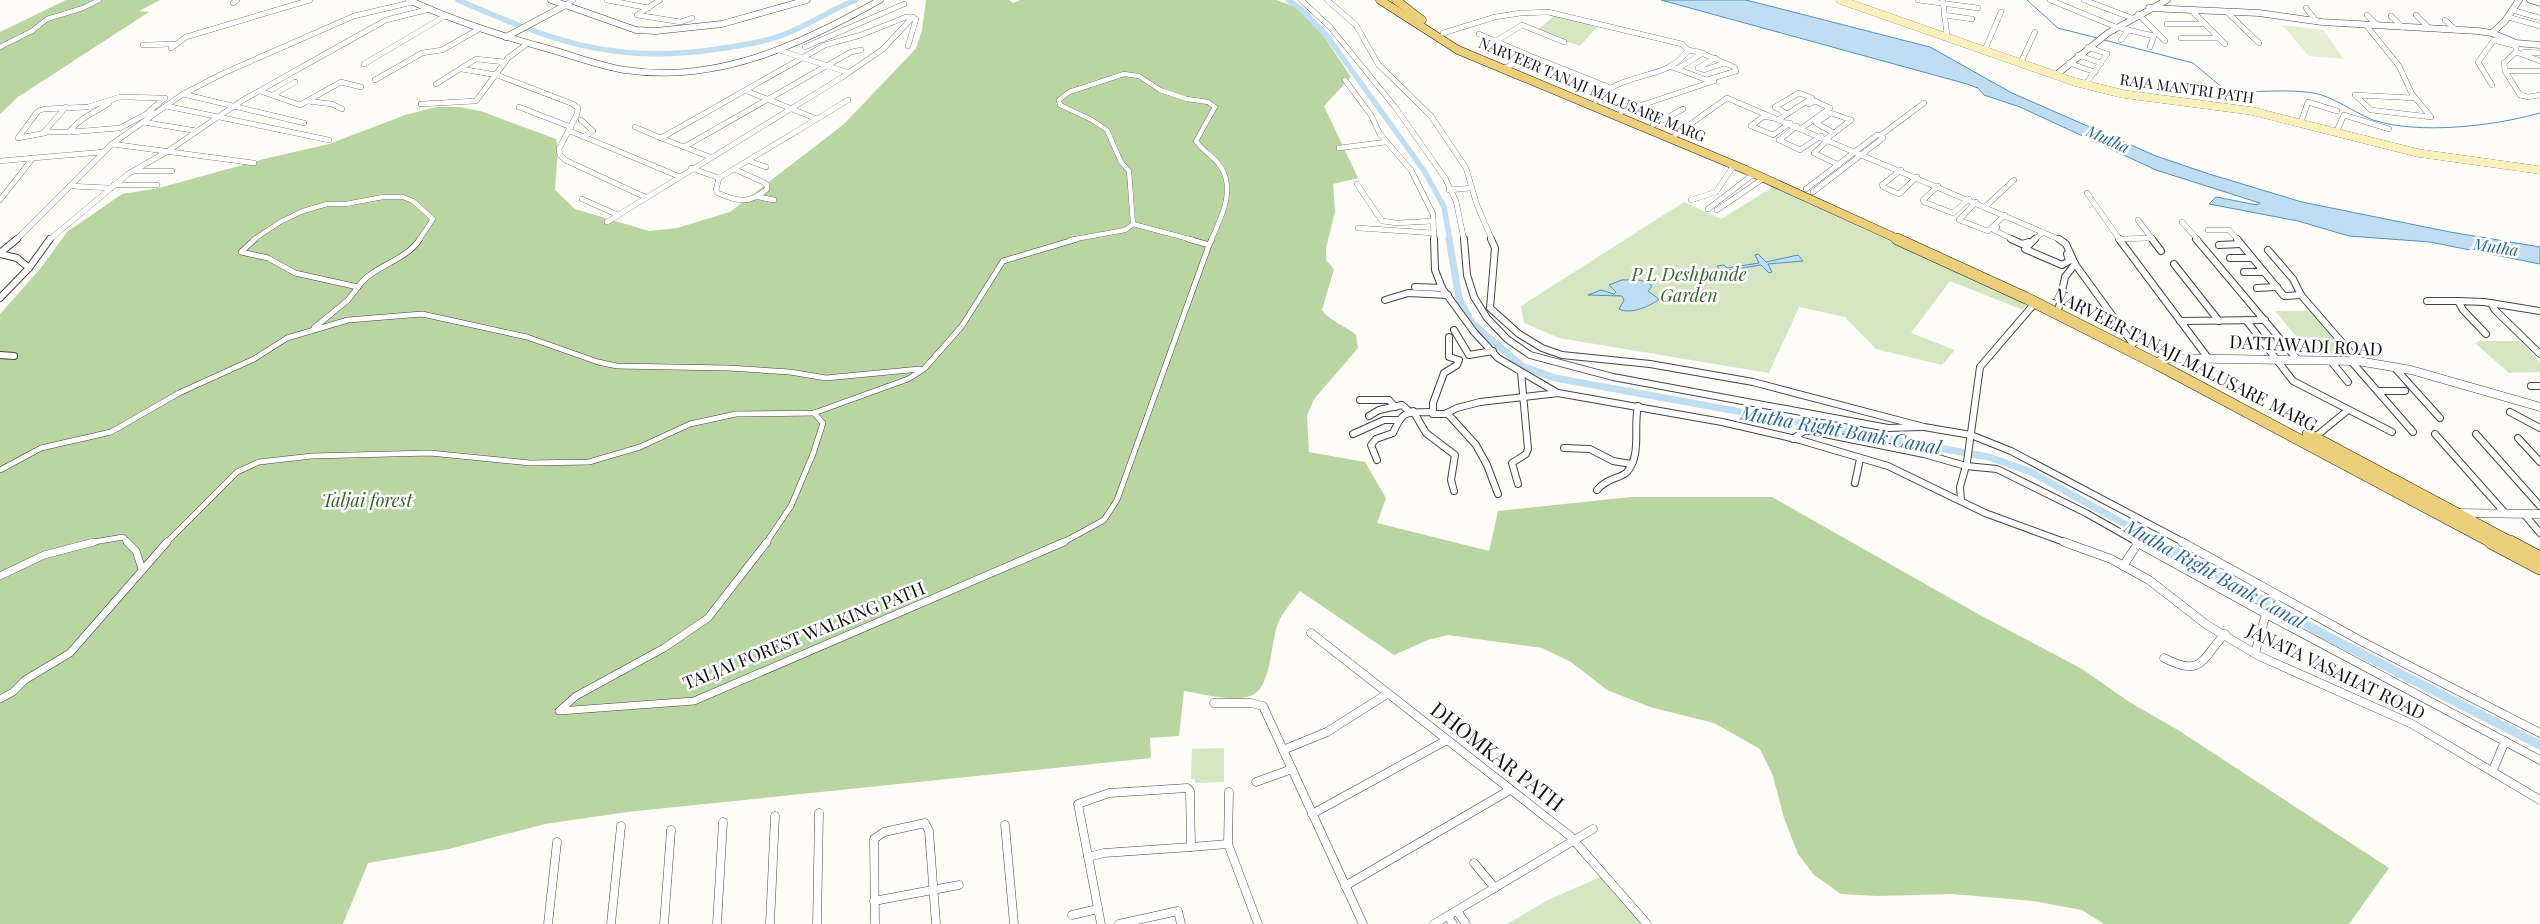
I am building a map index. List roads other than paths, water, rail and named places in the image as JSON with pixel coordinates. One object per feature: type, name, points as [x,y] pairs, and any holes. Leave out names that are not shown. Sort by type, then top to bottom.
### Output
[{"type":"main road","name":"NARVEER TANAJI MALUSARE MARG","points":[[1380,0],[1458,50],[1596,101],[1653,125],[2059,307],[2133,344],[2160,361],[2540,568]]},
{"type":"main road","name":"NARVEER TANAJI MALUSARE MARG","points":[[1390,0],[1442,33],[1507,67],[1760,176],[1806,193],[2160,361],[2314,438],[2540,558]]},
{"type":"main road","name":"NARVEER TANAJI MALUSARE MARG","points":[[1396,0],[1423,21]]},
{"type":"main road","name":"RAJA MANTRI PATH","points":[[1840,0],[1986,47],[2058,73],[2090,87],[2252,111],[2418,153],[2540,170]]},
{"type":"main road","name":"RAJA MANTRI PATH","points":[[1850,0],[2117,92],[2245,105],[2416,148],[2540,164]]},
{"type":"street","points":[[0,47],[32,31],[47,19],[83,8],[99,0]]},
{"type":"street","points":[[143,45],[173,46],[186,36],[310,0]]},
{"type":"street","points":[[551,0],[636,30],[664,32],[745,17],[807,0]]},
{"type":"street","points":[[508,36],[573,0]]},
{"type":"street","points":[[607,0],[649,8]]},
{"type":"street","points":[[632,4],[638,0]]},
{"type":"street","points":[[660,0],[637,15],[681,22],[692,18]]},
{"type":"street","points":[[149,111],[158,111],[169,107],[183,94],[224,73],[354,16],[411,1],[479,29],[626,70],[653,72],[726,66],[779,50],[880,0]]},
{"type":"street","points":[[846,18],[884,0]]},
{"type":"street","points":[[1301,0],[1330,27],[1395,107],[1445,178],[1449,190],[1456,201],[1466,249],[1467,275],[1474,297],[1487,318],[1507,339],[1530,355],[1614,377],[1888,428],[1924,427]]},
{"type":"street","points":[[1327,0],[1356,25],[1378,64],[1432,116],[1466,168],[1495,248],[1490,308],[1513,329],[1542,348],[1562,355],[1709,372],[1970,437],[2028,458],[2288,599],[2361,641],[2540,733]]},
{"type":"street","points":[[1918,0],[1978,8]]},
{"type":"street","points":[[2052,0],[2116,28],[2154,36],[2150,47]]},
{"type":"street","points":[[2084,0],[2132,18]]},
{"type":"street","points":[[2058,73],[2104,35],[2138,14],[2166,0]]},
{"type":"street","points":[[2492,33],[2508,17],[2519,0]]},
{"type":"street","points":[[2530,0],[2539,1]]},
{"type":"street","points":[[1943,2],[1947,34]]},
{"type":"street","points":[[805,47],[904,4]]},
{"type":"street","points":[[2149,8],[2259,13],[2316,21],[2492,33],[2540,61]]},
{"type":"street","points":[[2306,8],[2316,21]]},
{"type":"street","points":[[0,298],[29,268],[52,237],[113,186],[135,171],[235,106],[386,20],[430,9]]},
{"type":"street","points":[[2190,10],[2225,44]]},
{"type":"street","points":[[2512,10],[2540,18]]},
{"type":"street","points":[[1442,33],[1497,15],[1528,11],[1548,12],[1682,44],[1688,50],[1715,58],[1734,67],[1736,71],[1707,80],[1674,68]]},
{"type":"street","points":[[1986,47],[2001,12]]},
{"type":"street","points":[[2227,12],[2259,43]]},
{"type":"street","points":[[2138,14],[2165,41]]},
{"type":"street","points":[[855,15],[877,28]]},
{"type":"street","points":[[1944,15],[1972,19]]},
{"type":"street","points":[[2367,15],[2377,25]]},
{"type":"street","points":[[2416,15],[2429,28]]},
{"type":"street","points":[[364,64],[445,16]]},
{"type":"street","points":[[2392,16],[2402,26]]},
{"type":"street","points":[[661,138],[824,46],[906,17],[913,17]]},
{"type":"street","points":[[908,46],[916,19],[913,17]]},
{"type":"street","points":[[607,222],[691,168],[841,78],[846,72],[883,49],[900,27],[913,17]]},
{"type":"street","points":[[2508,17],[2540,26]]},
{"type":"street","points":[[2445,20],[2456,30]]},
{"type":"street","points":[[2167,24],[2205,24]]},
{"type":"street","points":[[1496,41],[1522,25],[1564,42]]},
{"type":"street","points":[[2366,25],[2399,66],[2415,98],[2431,117],[2371,110],[2355,95],[2415,98]]},
{"type":"street","points":[[375,80],[422,53],[442,50],[479,29]]},
{"type":"street","points":[[2121,40],[2128,30]]},
{"type":"street","points":[[2022,60],[2035,32]]},
{"type":"street","points":[[1479,34],[1611,88]]},
{"type":"street","points":[[2181,38],[2219,38]]},
{"type":"street","points":[[822,39],[821,43],[824,46]]},
{"type":"street","points":[[2492,85],[2478,62],[2494,40],[2516,48],[2540,53]]},
{"type":"street","points":[[421,104],[474,102],[497,75],[505,62],[528,43]]},
{"type":"street","points":[[2540,45],[2516,48],[2504,63],[2505,72],[2521,96],[2528,98],[2540,95]]},
{"type":"street","points":[[2087,82],[2108,54],[2090,46]]},
{"type":"street","points":[[779,50],[846,72]]},
{"type":"street","points":[[684,147],[851,52],[862,50]]},
{"type":"street","points":[[1674,68],[1684,58],[1688,50]]},
{"type":"street","points":[[1596,101],[1611,88],[1674,68],[1702,53]]},
{"type":"street","points":[[1507,67],[1528,54]]},
{"type":"street","points":[[2078,55],[2101,63]]},
{"type":"street","points":[[1715,58],[1698,68],[1704,70],[1725,63]]},
{"type":"street","points":[[436,84],[476,59],[505,62]]},
{"type":"street","points":[[2069,63],[2095,72]]},
{"type":"street","points":[[461,69],[497,75],[573,104],[578,108],[571,129],[559,149],[565,160],[645,197]]},
{"type":"street","points":[[2505,72],[2540,71]]},
{"type":"street","name":"TALJAI FOREST WALKING PATH","points":[[814,413],[823,423],[813,454],[791,506],[757,557],[708,618],[664,648],[576,696],[559,711],[694,701],[1051,549],[1104,520],[1118,500],[1210,245],[1220,223],[1229,189],[1226,177],[1219,163],[1206,154],[1196,141],[1197,134],[1212,118],[1214,107],[1208,102],[1187,99],[1160,90],[1139,76],[1124,74],[1069,92],[1059,100],[1060,105],[1092,120],[1107,130],[1121,162],[1129,171],[1133,224]]},
{"type":"street","points":[[1621,112],[1724,78]]},
{"type":"street","points":[[1345,80],[1371,115],[1386,142],[1411,170],[1433,214],[1436,270],[1442,288],[1474,332],[1498,358],[1558,394]]},
{"type":"street","points":[[273,95],[295,82]]},
{"type":"street","points":[[260,91],[300,104],[341,82],[362,87]]},
{"type":"street","points":[[747,91],[817,119]]},
{"type":"street","points":[[1785,122],[1787,114],[1812,98],[1799,93],[1775,107],[1787,114]]},
{"type":"street","points":[[183,94],[304,122]]},
{"type":"street","points":[[68,132],[81,118],[96,112],[120,97]]},
{"type":"street","points":[[120,97],[165,98],[149,111],[120,128],[45,133],[18,138],[38,112],[44,109],[88,107],[120,97]]},
{"type":"street","points":[[1676,135],[1728,98],[1785,122]]},
{"type":"street","points":[[691,168],[718,178],[848,100]]},
{"type":"street","points":[[307,101],[332,104],[342,109]]},
{"type":"street","points":[[1834,133],[1816,123],[1831,113],[1851,120],[1834,133],[1826,138],[1800,150],[1779,140],[1800,127],[1830,107],[1813,101],[1785,122],[1773,135],[1751,126],[1766,116],[1785,122],[1800,127],[1826,138],[1857,151],[1864,154],[1899,172],[1969,199],[1974,204],[2066,244],[2075,264],[2133,344]]},
{"type":"street","points":[[2302,118],[2308,102],[2337,111]]},
{"type":"street","points":[[1806,193],[1839,164],[1877,135],[1881,135],[1924,103]]},
{"type":"street","points":[[45,133],[66,107]]},
{"type":"street","points":[[169,107],[329,140]]},
{"type":"street","points":[[519,107],[571,129],[583,137],[678,176]]},
{"type":"street","points":[[1653,125],[1683,109]]},
{"type":"street","points":[[0,254],[75,186],[104,152],[147,123],[158,111]]},
{"type":"street","points":[[2338,128],[2344,115],[2388,129]]},
{"type":"street","points":[[581,120],[584,125],[593,130],[583,137]]},
{"type":"street","points":[[147,123],[197,131]]},
{"type":"street","points":[[635,127],[710,157]]},
{"type":"street","points":[[1806,193],[1864,154],[1883,138],[1881,135]]},
{"type":"street","points":[[1826,138],[1814,153],[1839,164]]},
{"type":"street","points":[[778,142],[786,146]]},
{"type":"street","points":[[1339,148],[1362,147],[1386,142]]},
{"type":"street","points":[[116,144],[254,163]]},
{"type":"street","points":[[0,162],[104,152]]},
{"type":"street","points":[[0,200],[33,158]]},
{"type":"street","points":[[749,161],[766,167]]},
{"type":"street","points":[[1691,200],[1716,192],[1734,165]]},
{"type":"street","points":[[718,178],[716,190],[718,193],[748,202],[759,197],[767,189],[767,185],[734,170]]},
{"type":"street","points":[[135,171],[172,171]]},
{"type":"street","points":[[1899,172],[1882,185],[1883,187],[1899,194],[1917,179]]},
{"type":"street","points":[[1708,209],[1760,176]]},
{"type":"street","points":[[1717,210],[1760,176]]},
{"type":"street","points":[[1904,193],[1917,179]]},
{"type":"street","points":[[1985,206],[2014,180]]},
{"type":"street","points":[[1357,184],[1382,221],[1383,230]]},
{"type":"street","points":[[75,186],[157,185]]},
{"type":"street","points":[[1937,186],[1923,201],[1952,213],[1969,199]]},
{"type":"street","points":[[1920,200],[1937,186]]},
{"type":"street","points":[[1449,190],[1472,188]]},
{"type":"street","points":[[2087,193],[2118,239],[2208,358]]},
{"type":"street","points":[[310,331],[348,300],[364,278],[413,250],[433,219],[421,204],[396,195],[346,204],[327,204],[278,222],[255,237],[240,252],[268,258],[294,273],[358,286]]},
{"type":"street","points":[[759,197],[774,200]]},
{"type":"street","points":[[582,199],[618,215]]},
{"type":"street","points":[[1974,204],[1985,206],[2006,217]]},
{"type":"street","points":[[1974,204],[1959,220],[1988,231],[2006,217]]},
{"type":"street","points":[[2006,217],[1994,232],[2024,244],[2041,232]]},
{"type":"street","points":[[2138,220],[2161,251]]},
{"type":"street","points":[[1382,221],[1397,223],[1433,221]]},
{"type":"street","points":[[2182,222],[2297,359]]},
{"type":"street","points":[[0,699],[13,692],[26,680],[70,653],[142,569],[217,490],[237,472],[259,462],[312,456],[430,453],[485,457],[530,464],[589,462],[640,447],[690,424],[736,414],[814,413],[908,379],[924,369],[962,326],[994,272],[1003,261],[1062,242],[1125,230],[1133,224],[1210,245]]},
{"type":"street","points":[[1358,228],[1434,233]]},
{"type":"street","points":[[2208,230],[2229,230],[2284,296],[2301,295]]},
{"type":"street","points":[[2041,232],[2060,242],[2069,261],[2059,264],[2025,248],[2041,232]]},
{"type":"street","points":[[2118,239],[2152,238]]},
{"type":"street","points":[[2219,245],[2241,244]]},
{"type":"street","points":[[2268,250],[2293,279],[2301,295],[2413,432]]},
{"type":"street","points":[[0,254],[17,258],[29,268]]},
{"type":"street","points":[[2230,258],[2252,258]]},
{"type":"street","points":[[2059,307],[2065,277],[2075,264]]},
{"type":"street","points":[[2174,264],[2219,321]]},
{"type":"street","points":[[2244,272],[2264,272]]},
{"type":"street","points":[[1415,287],[1442,288]]},
{"type":"street","points":[[2257,288],[2277,288]]},
{"type":"street","points":[[1385,300],[1408,293],[1448,296]]},
{"type":"street","points":[[2427,301],[2491,303],[2539,313]]},
{"type":"street","points":[[2458,301],[2463,310],[2486,334]]},
{"type":"street","points":[[1961,500],[1960,487],[1966,464],[1980,367],[2035,303]]},
{"type":"street","points":[[2491,303],[2495,310],[2540,354]]},
{"type":"street","points":[[0,470],[41,448],[111,432],[179,393],[254,359],[286,338],[348,320],[422,314],[527,337],[598,362],[618,366],[746,369],[790,372],[826,378],[924,369]]},
{"type":"street","points":[[2246,320],[2293,382],[2392,432]]},
{"type":"street","points":[[2180,321],[2265,320]]},
{"type":"street","points":[[1454,330],[1469,355],[1493,351]]},
{"type":"street","points":[[1432,412],[1432,400],[1444,382],[1444,373],[1457,365],[1459,360],[1449,357],[1448,337]]},
{"type":"street","points":[[0,355],[14,356]]},
{"type":"street","name":"DATTAWADI ROAD","points":[[2160,361],[2208,358],[2355,361],[2394,367],[2540,406]]},
{"type":"street","points":[[2330,360],[2348,382]]},
{"type":"street","points":[[2394,367],[2440,418]]},
{"type":"street","points":[[1518,484],[1512,463],[1526,454],[1528,449],[1520,372]]},
{"type":"street","points":[[2531,386],[2540,386]]},
{"type":"street","points":[[2378,391],[2405,392]]},
{"type":"street","points":[[1377,460],[1370,452],[1373,440],[1393,433],[1400,417],[1412,412],[1447,413],[1480,402],[1558,394]]},
{"type":"street","name":"JANATA VASAHAT ROAD","points":[[1558,394],[1638,406],[1793,439],[1888,466],[1985,513],[2084,548],[2124,566],[2149,580],[2207,624],[2255,653],[2372,704],[2493,770],[2540,800]]},
{"type":"street","points":[[1360,400],[1389,400],[1395,407]]},
{"type":"street","points":[[1369,416],[1379,410],[1405,406],[1412,412],[1423,432],[1450,450],[1455,456],[1451,480],[1454,491]]},
{"type":"street","points":[[1596,490],[1606,481],[1624,476],[1630,464],[1635,453],[1634,428],[1638,406]]},
{"type":"street","points":[[2314,438],[2348,410]]},
{"type":"street","points":[[2510,412],[2540,428]]},
{"type":"street","points":[[1447,413],[1453,422],[1473,440],[1491,472],[1498,494]]},
{"type":"street","points":[[1353,434],[1384,420],[1399,420]]},
{"type":"street","points":[[1793,439],[1805,430],[1997,469],[2033,485],[2232,593],[2266,614],[2540,760]]},
{"type":"street","points":[[2435,434],[2505,513]]},
{"type":"street","points":[[2476,434],[2540,506]]},
{"type":"street","points":[[2518,438],[2540,462]]},
{"type":"street","points":[[1564,448],[1590,449],[1617,463],[1630,464]]},
{"type":"street","points":[[1855,482],[1860,459]]},
{"type":"street","points":[[2455,512],[2540,514]]},
{"type":"street","points":[[2524,514],[2540,533]]},
{"type":"street","points":[[0,576],[45,553],[88,542],[123,537],[136,551],[142,569]]},
{"type":"street","points":[[2124,566],[2135,548]]},
{"type":"street","points":[[2255,653],[2266,614]]},
{"type":"street","name":"DHOMKAR PATH","points":[[1311,633],[1575,841],[1647,924]]},
{"type":"street","points":[[2164,658],[2184,668],[2193,669],[2201,663],[2210,648],[2225,634]]},
{"type":"street","points":[[1283,750],[1327,732],[1387,694]]},
{"type":"street","points":[[1214,703],[1251,703],[1263,706],[1363,924]]},
{"type":"street","points":[[1312,814],[1447,740]]},
{"type":"street","points":[[2493,770],[2505,741]]},
{"type":"street","points":[[1256,782],[1292,769]]},
{"type":"street","points":[[1101,924],[1078,804],[1109,793],[1190,788],[1191,847]]},
{"type":"street","points":[[1345,886],[1510,790]]},
{"type":"street","points":[[1229,792],[1228,844],[1258,924]]},
{"type":"street","points":[[817,924],[818,813]]},
{"type":"street","points":[[770,924],[775,816]]},
{"type":"street","points":[[717,924],[722,822]]},
{"type":"street","points":[[875,924],[874,839],[884,832],[925,823],[928,826],[936,924]]},
{"type":"street","points":[[1005,825],[1014,924]]},
{"type":"street","points":[[611,924],[621,826]]},
{"type":"street","points":[[1434,924],[1451,920],[1457,910],[1575,841],[1593,828]]},
{"type":"street","points":[[664,924],[671,830]]},
{"type":"street","points":[[548,924],[557,842]]},
{"type":"street","points":[[1088,857],[1104,853],[1228,844]]},
{"type":"street","points":[[1474,863],[1495,888]]},
{"type":"street","points":[[874,901],[959,885]]},
{"type":"street","points":[[1072,915],[1098,909]]},
{"type":"street","points":[[1457,910],[1466,924]]},
{"type":"street","points":[[1119,924],[1178,911],[1181,924]]},
{"type":"water","name":"Mutha","points":[[1661,0],[1746,0],[1930,47],[2012,93],[2156,156],[2302,202],[2450,232],[2540,247],[2540,264],[2430,242],[2349,236],[2298,221],[2209,204],[2216,197],[2257,205],[2260,203],[2156,170],[2020,107],[1984,95],[1978,88],[1967,84]]},
{"type":"water","points":[[1758,254],[1766,262],[1798,255],[1803,261],[1768,264],[1772,272],[1769,273],[1761,265],[1729,270],[1731,273],[1723,275],[1717,266],[1724,265],[1727,268],[1759,263],[1755,255]]},
{"type":"water","points":[[1622,280],[1638,280],[1649,283],[1652,286],[1648,291],[1659,299],[1646,307],[1624,311],[1619,309],[1624,300],[1622,296],[1588,295],[1601,290],[1614,294],[1616,292],[1609,285]]},
{"type":"waterway","name":"Mutha Right Bank Canal","points":[[458,0],[551,37],[610,51],[641,54],[710,50],[761,42],[787,33],[856,0]]},
{"type":"waterway","name":"Mutha Right Bank Canal","points":[[1288,0],[1300,8],[1327,36],[1425,172],[1444,207],[1450,240]]},
{"type":"waterway","points":[[2027,0],[2058,28],[2097,38]]},
{"type":"waterway","points":[[2104,40],[2193,63],[2224,89],[2233,92],[2284,91],[2314,93],[2373,120],[2391,125],[2434,128],[2456,127],[2501,122],[2540,113]]},
{"type":"waterway","name":"Mutha Right Bank Canal","points":[[1449,239],[1459,298],[1472,323],[1522,366],[1555,378],[1989,457],[2031,472],[2159,543]]},
{"type":"waterway","name":"Mutha Right Bank Canal","points":[[2157,542],[2323,634],[2540,745]]},
{"type":"park label","name":"P L Deshpande Garden","points":[[1689,285]]},
{"type":"park label","name":"Taljai forest","points":[[367,501]]}]
